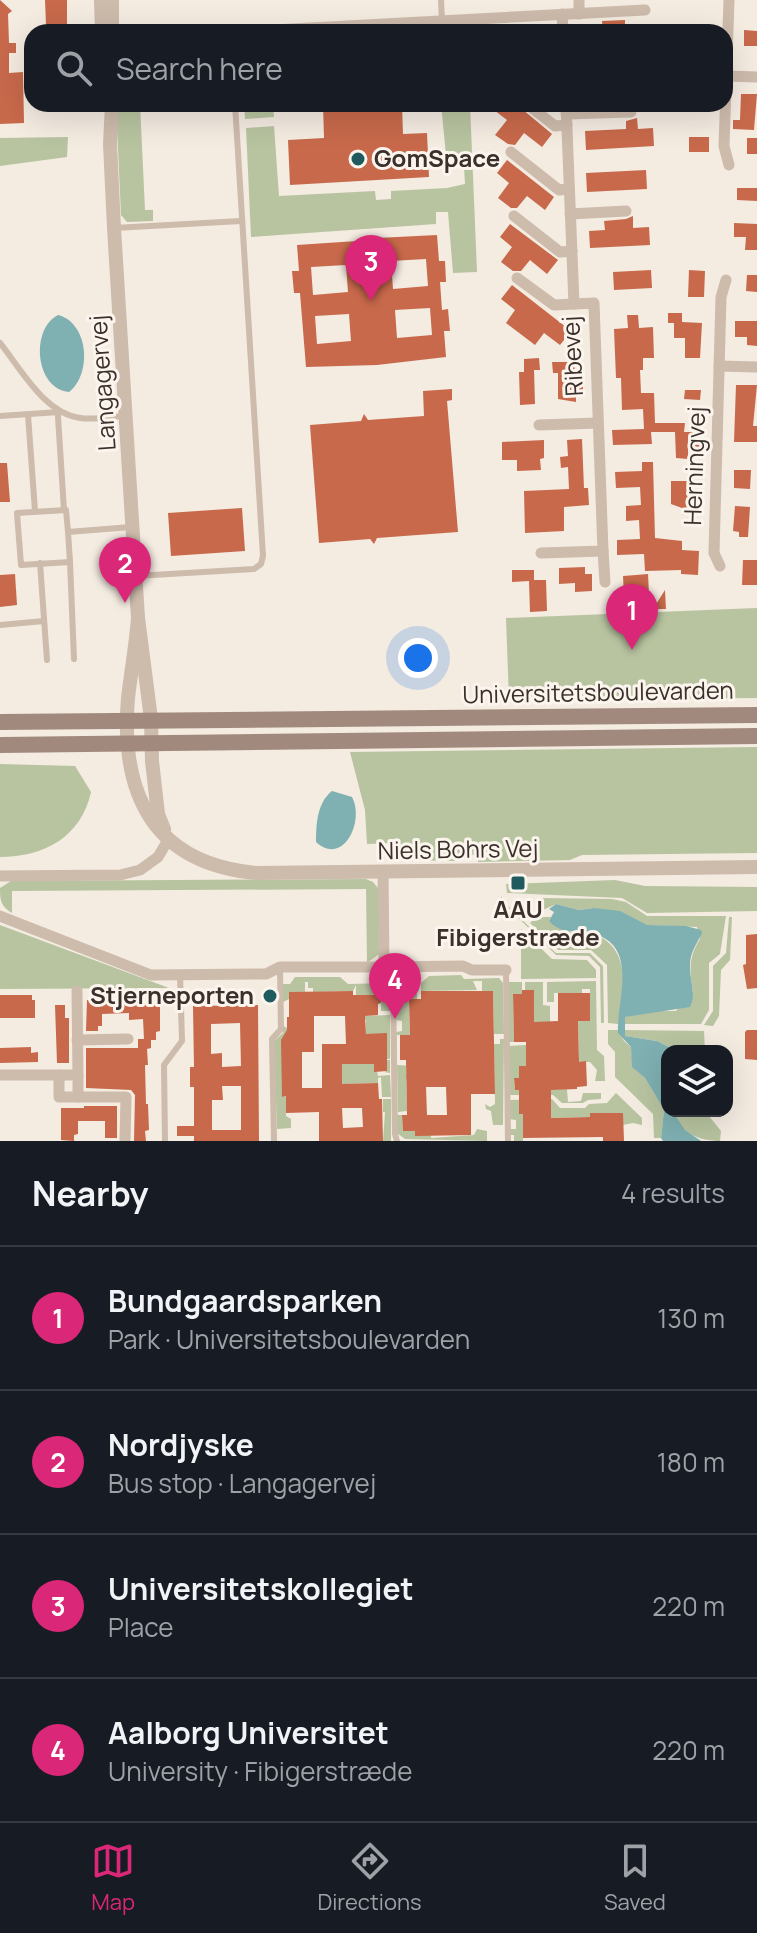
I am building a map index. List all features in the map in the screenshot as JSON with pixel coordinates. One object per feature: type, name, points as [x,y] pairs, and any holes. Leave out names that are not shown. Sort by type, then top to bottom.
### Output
[{"type":"main road","name":"Universitetsboulevarden","points":[[151,731],[409,720],[757,715]]},
{"type":"main road","points":[[0,722],[151,731]]},
{"type":"main road","name":"Universitetsboulevarden","points":[[151,731],[757,736]]},
{"type":"main road","points":[[0,745],[151,731]]},
{"type":"street","points":[[101,0],[102,24]]},
{"type":"street","points":[[112,0],[112,24]]},
{"type":"street","points":[[579,0],[579,14]]},
{"type":"street","points":[[728,24],[729,0]]},
{"type":"street","points":[[373,24],[645,10]]},
{"type":"street","points":[[562,14],[563,24]]},
{"type":"street","points":[[733,76],[757,77]]},
{"type":"street","name":"Langagervej","points":[[106,112],[138,618],[151,731]]},
{"type":"street","name":"Langagervej","points":[[110,144],[112,112]]},
{"type":"street","points":[[537,112],[555,126],[566,115],[631,112]]},
{"type":"street","points":[[725,112],[724,146],[729,165]]},
{"type":"street","name":"Ribevej","points":[[566,115],[574,304]]},
{"type":"street","points":[[511,152],[559,190],[569,189]]},
{"type":"street","points":[[570,214],[626,211]]},
{"type":"street","points":[[514,216],[560,252],[572,251]]},
{"type":"street","name":"Ribevej","points":[[517,278],[554,305],[594,303],[605,582]]},
{"type":"street","name":"Herningvej","points":[[720,566],[714,553],[721,297],[726,280]]},
{"type":"street","points":[[719,366],[757,367]]},
{"type":"street","name":"Ribevej","points":[[539,425],[598,423]]},
{"type":"street","points":[[541,553],[603,551]]},
{"type":"street","name":"Langagervej","points":[[129,732],[128,700],[138,618]]},
{"type":"street","points":[[0,876],[120,875],[140,870],[158,857],[168,840],[158,814],[151,731]]},
{"type":"street","name":"Niels Bohrs Vej","points":[[129,732],[132,776],[147,815],[168,840],[189,856],[231,871],[757,867]]},
{"type":"street","points":[[383,872],[384,967]]},
{"type":"street","points":[[0,916],[151,975],[266,974],[280,967],[463,966],[472,970],[506,970]]},
{"type":"street","points":[[77,991],[78,1097]]},
{"type":"street","points":[[77,1040],[128,1039]]},
{"type":"street","points":[[0,1075],[78,1075]]},
{"type":"street","points":[[59,1075],[59,1097],[126,1097],[125,1141]]},
{"type":"lane","points":[[441,0],[442,20]]},
{"type":"lane","points":[[136,576],[254,569],[261,564],[263,556],[235,112]]},
{"type":"lane","points":[[114,228],[241,221]]},
{"type":"lane","points":[[0,343],[59,412]]},
{"type":"lane","points":[[0,416],[59,412],[84,419],[127,416]]},
{"type":"lane","points":[[59,412],[74,659]]},
{"type":"lane","points":[[28,415],[35,511]]},
{"type":"lane","points":[[64,510],[17,513],[21,565],[70,562]]},
{"type":"lane","points":[[68,532],[134,527]]},
{"type":"lane","points":[[40,563],[47,660]]},
{"type":"lane","points":[[0,625],[44,621]]},
{"type":"lane","points":[[274,1141],[272,1039],[281,1029],[280,967]]},
{"type":"lane","points":[[384,967],[393,983],[397,1141]]},
{"type":"lane","points":[[506,970],[508,1141]]},
{"type":"lane","points":[[165,1141],[164,1065],[182,1041],[180,974]]},
{"type":"green space","points":[[116,112],[140,112],[145,210],[153,210],[153,221],[127,222],[121,215]]},
{"type":"green space","points":[[245,112],[274,112],[274,117],[245,119]]},
{"type":"green space","points":[[442,112],[470,112],[477,272],[453,273],[448,212],[436,212],[436,224],[251,237],[246,128],[274,126],[279,196],[375,191],[376,200],[391,199],[391,191],[465,184],[464,167],[459,167],[446,155]]},
{"type":"green space","points":[[68,137],[67,157],[0,166],[0,138]]},
{"type":"green space","points":[[757,608],[757,698],[509,700],[506,618]]},
{"type":"green space","points":[[757,747],[757,853],[582,855],[570,860],[478,862],[477,855],[460,854],[459,861],[396,860],[395,843],[367,844],[365,810],[350,752]]},
{"type":"green space","points":[[0,764],[75,766],[91,792],[79,821],[58,841],[45,848],[0,857]]},
{"type":"green space","points":[[366,879],[378,888],[379,954],[367,963],[366,889],[12,891],[12,913],[3,905],[0,893],[0,888],[11,881]]},
{"type":"green space","points":[[615,880],[645,886],[757,887],[757,911],[647,913],[622,898],[507,893],[506,884]]},
{"type":"green space","points":[[501,896],[556,953],[590,953],[603,966],[604,1023],[601,1023],[600,967],[589,956],[556,955],[501,901]]},
{"type":"green space","points":[[542,898],[612,899],[626,902],[647,916],[726,916],[720,954],[709,963],[709,1010],[701,1024],[623,1024],[624,1017],[676,1011],[693,991],[691,964],[700,939],[697,927],[646,925],[594,908],[579,910],[556,904],[543,910]]},
{"type":"green space","points":[[536,917],[551,917],[549,921],[569,931],[596,935],[615,951],[623,974],[618,1024],[608,1023],[607,965],[591,950],[558,950],[530,923]]},
{"type":"green space","points":[[729,917],[732,917],[730,960],[721,970],[719,1016],[713,1026],[704,1025],[713,1011],[713,966],[726,953]]},
{"type":"green space","points":[[0,925],[169,988],[0,989]]},
{"type":"green space","points":[[521,929],[552,959],[587,960],[596,970],[596,978],[521,979]]},
{"type":"green space","points":[[461,975],[464,979],[499,978],[503,983],[504,1034],[494,1034],[493,991],[482,991],[482,981],[473,981],[477,990],[421,991],[421,983],[429,976]]},
{"type":"green space","points":[[295,977],[340,977],[348,984],[389,983],[390,1011],[381,1011],[381,995],[356,995],[356,985],[353,991],[313,992],[313,988],[308,988],[308,982],[305,982],[305,992],[289,992],[289,999],[283,1002],[282,984],[290,984]]},
{"type":"green space","points":[[596,981],[597,1050],[604,1056],[605,1081],[595,1081],[597,1070],[590,1062],[574,1062],[579,1057],[578,1018],[590,1021],[590,989],[582,989],[582,993],[554,993],[554,1002],[547,1002],[547,982]]},
{"type":"green space","points":[[508,982],[522,982],[522,994],[513,994],[514,1042],[508,1042]]},
{"type":"green space","points":[[525,982],[543,982],[543,1005],[550,1006],[550,1022],[534,1022],[534,990],[525,990]]},
{"type":"green space","points":[[396,983],[411,983],[417,991],[417,999],[409,999],[410,1039],[406,1039],[406,1035],[397,1035],[397,1060],[396,1032],[402,1031],[402,1021],[396,1020]]},
{"type":"green space","points":[[293,1008],[283,1097],[286,1096],[286,1116],[291,1119],[291,1128],[277,1129],[274,1041],[283,1033],[283,1026],[287,1028]]},
{"type":"green space","points":[[390,1015],[390,1059],[386,1059],[386,1066],[387,1060],[390,1060],[390,1073],[384,1072],[387,1067],[377,1071],[378,1076],[390,1075],[391,1097],[382,1097],[381,1077],[378,1083],[347,1084],[342,1088],[333,1064],[366,1051],[366,1020],[362,1016]]},
{"type":"green space","points":[[608,1030],[618,1030],[631,1047],[633,1067],[645,1078],[661,1105],[661,1138],[654,1138],[653,1114],[615,1077],[615,1052],[608,1044]]},
{"type":"green space","points":[[623,1030],[704,1031],[705,1045],[665,1045],[625,1036]]},
{"type":"green space","points":[[500,1039],[504,1039],[503,1125],[493,1125],[491,1111],[486,1109],[485,1104],[490,1107],[495,1104],[494,1044],[500,1044]]},
{"type":"green space","points":[[526,1045],[535,1066],[519,1066],[522,1078],[514,1079],[515,1090],[531,1090],[531,1095],[509,1095],[508,1046]]},
{"type":"green space","points":[[397,1065],[430,1067],[406,1067],[406,1075],[410,1075],[406,1080],[407,1111],[398,1112]]},
{"type":"green space","points":[[567,1089],[568,1102],[581,1101],[583,1093],[601,1093],[601,1099],[562,1103],[553,1095],[535,1095],[534,1090]]},
{"type":"green space","points":[[616,1093],[642,1118],[642,1125],[623,1125],[623,1113],[591,1113],[591,1122],[587,1117],[547,1118],[519,1106],[519,1113],[523,1114],[523,1141],[514,1141],[514,1135],[509,1135],[509,1129],[516,1129],[516,1120],[509,1119],[509,1100],[552,1099],[560,1108],[585,1108],[589,1104],[607,1103]]},
{"type":"green space","points":[[383,1099],[391,1099],[391,1141],[383,1141]]},
{"type":"green space","points":[[397,1115],[402,1115],[403,1131],[415,1128],[415,1135],[431,1135],[431,1138],[474,1135],[477,1129],[487,1131],[487,1141],[405,1139],[397,1133]]},
{"type":"green space","points":[[710,1117],[721,1131],[720,1141],[691,1134],[675,1119]]},
{"type":"water","points":[[58,315],[76,328],[84,350],[81,374],[69,392],[49,381],[40,358],[43,333],[49,322]]},
{"type":"water","points":[[332,791],[352,797],[356,818],[349,838],[335,849],[316,842],[320,808]]},
{"type":"water","points":[[556,904],[579,910],[620,911],[647,925],[686,926],[701,930],[690,960],[693,997],[690,1007],[625,1017],[625,1036],[665,1045],[661,1045],[661,1105],[645,1078],[632,1067],[631,1047],[618,1033],[622,975],[616,948],[606,939],[590,933],[563,930],[554,925],[549,921],[554,912],[549,909]]},
{"type":"water","points":[[663,1117],[676,1117],[685,1130],[701,1141],[663,1141]]},
{"type":"building","points":[[0,0],[12,11],[8,14],[9,43],[16,43],[16,53],[9,53],[9,73],[23,72],[24,123],[0,124]]},
{"type":"building","points":[[45,0],[67,0],[67,24],[46,24]]},
{"type":"building","points":[[625,20],[625,24],[602,24],[602,21]]},
{"type":"building","points":[[744,30],[757,31],[757,46],[744,46]]},
{"type":"building","points":[[741,94],[757,94],[754,130],[733,129],[733,120],[740,120]]},
{"type":"building","name":"GomSpace","points":[[323,112],[402,112],[403,134],[427,133],[429,177],[290,185],[288,140],[324,138]]},
{"type":"building","points":[[497,112],[526,112],[552,134],[542,147],[524,133],[515,145],[508,144],[495,135],[507,120]]},
{"type":"building","points":[[637,118],[638,129],[653,128],[654,146],[586,150],[585,131],[626,129],[626,121]]},
{"type":"building","points":[[689,137],[709,137],[709,152],[689,152]]},
{"type":"building","points":[[747,138],[757,138],[757,154],[747,154]]},
{"type":"building","points":[[507,160],[554,197],[545,210],[527,196],[517,208],[511,208],[498,198],[509,183],[497,173]]},
{"type":"building","points":[[646,170],[647,189],[587,192],[586,173]]},
{"type":"building","points":[[737,188],[757,188],[757,201],[737,200]]},
{"type":"building","points":[[633,216],[633,228],[649,227],[650,245],[590,248],[589,231],[605,230],[604,221]]},
{"type":"building","points":[[734,223],[757,224],[757,250],[745,250],[746,237],[734,237]]},
{"type":"building","points":[[510,224],[558,260],[547,274],[530,260],[521,271],[513,271],[501,262],[512,247],[500,237]]},
{"type":"building","points":[[437,235],[439,261],[445,261],[446,282],[440,282],[442,310],[448,309],[450,331],[444,331],[446,357],[377,365],[306,367],[300,293],[294,293],[292,271],[299,271],[297,245]],"holes":[[[426,259],[428,286],[393,289],[391,261]],[[346,265],[348,292],[313,295],[311,267]],[[430,308],[432,335],[397,338],[395,310]],[[349,314],[351,341],[317,344],[315,316]]]},
{"type":"building","points":[[651,270],[652,288],[614,290],[613,272]]},
{"type":"building","points":[[689,270],[705,271],[704,297],[688,297]]},
{"type":"building","points":[[747,275],[757,275],[757,292],[746,291]]},
{"type":"building","points":[[512,285],[571,331],[560,345],[544,333],[535,345],[506,323],[515,310],[501,299]]},
{"type":"building","points":[[668,313],[682,313],[682,322],[702,323],[700,358],[685,358],[685,338],[674,338],[674,323],[668,323]]},
{"type":"building","points":[[627,315],[638,315],[639,328],[653,327],[654,358],[643,358],[643,370],[640,370],[641,393],[654,393],[655,423],[685,423],[684,432],[702,432],[701,448],[688,447],[688,459],[676,458],[675,432],[651,432],[652,444],[613,445],[612,430],[644,429],[643,409],[622,410],[621,378],[616,378],[614,329],[628,328]]},
{"type":"building","points":[[735,321],[757,321],[757,346],[747,345],[747,337],[735,337]]},
{"type":"building","points":[[539,358],[540,370],[534,370],[535,404],[520,405],[519,372],[524,372],[524,359]]},
{"type":"building","points":[[552,362],[574,362],[575,376],[583,376],[583,396],[576,396],[576,402],[558,399],[558,373],[553,373]]},
{"type":"building","points":[[736,385],[757,385],[753,426],[757,426],[757,442],[734,442]]},
{"type":"building","points":[[452,389],[452,400],[447,401],[458,532],[377,538],[374,544],[370,539],[319,543],[310,425],[361,421],[364,414],[368,420],[424,416],[423,391]]},
{"type":"building","points":[[685,390],[701,390],[700,400],[684,399]]},
{"type":"building","points":[[582,439],[584,488],[588,488],[589,505],[564,507],[564,531],[525,533],[524,491],[569,489],[568,467],[561,468],[560,457],[568,456],[567,440]]},
{"type":"building","points":[[544,440],[541,470],[517,471],[517,460],[502,460],[502,442]]},
{"type":"building","points":[[642,462],[653,462],[655,538],[682,541],[682,550],[699,551],[698,575],[681,574],[681,570],[645,571],[644,554],[617,555],[617,540],[640,539],[639,520],[626,521],[626,506],[641,505],[640,487],[616,488],[615,472],[642,471]]},
{"type":"building","points":[[0,463],[7,463],[10,502],[0,502]]},
{"type":"building","points":[[734,470],[751,470],[750,489],[734,488]]},
{"type":"building","points":[[671,481],[689,481],[688,492],[698,492],[697,515],[682,515],[682,508],[671,504]]},
{"type":"building","points":[[735,506],[750,507],[748,537],[739,537],[739,532],[733,531]]},
{"type":"building","points":[[242,508],[245,551],[171,556],[168,513]]},
{"type":"building","points":[[743,560],[757,560],[757,585],[742,585]]},
{"type":"building","points":[[585,567],[585,574],[592,574],[592,591],[575,592],[575,583],[559,584],[559,568]]},
{"type":"building","points":[[512,570],[534,570],[534,580],[546,580],[547,611],[530,612],[529,581],[512,582]]},
{"type":"building","points":[[15,574],[17,605],[0,607],[0,575]]},
{"type":"building","points":[[648,574],[649,594],[624,596],[623,576]]},
{"type":"building","points":[[665,590],[666,609],[653,609]]},
{"type":"building","points":[[757,934],[757,988],[747,989],[743,965],[746,964],[746,935]]},
{"type":"building","points":[[522,990],[534,990],[534,1022],[558,1021],[558,993],[590,993],[590,1021],[578,1021],[579,1062],[586,1061],[587,1086],[551,1090],[551,1118],[623,1113],[624,1141],[603,1141],[603,1137],[523,1138],[523,1114],[519,1114],[519,1090],[515,1090],[514,1078],[519,1078],[519,1066],[526,1066],[526,1042],[514,1042],[513,994],[522,994]]},
{"type":"building","points":[[353,991],[353,995],[381,995],[378,1015],[365,1016],[366,1034],[387,1033],[387,1071],[374,1072],[374,1064],[342,1064],[342,1084],[378,1083],[379,1099],[382,1099],[383,1141],[319,1141],[319,1112],[286,1113],[286,1096],[282,1097],[281,1040],[287,1030],[289,992]],"holes":[[[314,1016],[345,1016],[346,1044],[322,1044],[322,1088],[302,1088],[302,1052],[314,1052]],[[342,1108],[362,1108],[363,1127],[343,1128]]]},
{"type":"building","points":[[421,991],[493,991],[495,1094],[471,1094],[471,1135],[415,1136],[415,1131],[403,1131],[402,1115],[407,1115],[406,1060],[400,1060],[400,1035],[410,1035],[409,999],[421,999]],"holes":[[[426,1087],[446,1087],[447,1115],[427,1115]]]},
{"type":"building","points":[[0,995],[32,995],[35,1018],[0,1018]]},
{"type":"building","points":[[87,1000],[127,1000],[138,1002],[138,1005],[160,1005],[160,1031],[156,1032],[156,1040],[151,1040],[151,1048],[147,1049],[148,1065],[145,1065],[149,1130],[145,1131],[146,1141],[134,1141],[135,1095],[131,1090],[86,1088],[86,1048],[138,1048],[138,1039],[144,1039],[143,1019],[129,1020],[129,1013],[102,1014],[102,1026],[98,1026],[98,1031],[86,1031]]},
{"type":"building","points":[[55,1005],[65,1005],[65,1018],[69,1018],[69,1063],[57,1063]]},
{"type":"building","points":[[258,1005],[259,1141],[194,1141],[194,1136],[177,1136],[177,1126],[194,1126],[194,1087],[190,1087],[190,1067],[194,1067],[193,1006]],"holes":[[[240,1023],[241,1066],[222,1067],[222,1053],[211,1054],[211,1024]],[[222,1086],[241,1086],[241,1130],[212,1130],[212,1100],[223,1100]]]},
{"type":"building","points":[[747,1030],[757,1030],[757,1060],[745,1059]]},
{"type":"building","points":[[31,1047],[31,1053],[38,1052],[38,1062],[0,1063],[0,1048]]},
{"type":"building","points":[[117,1106],[117,1138],[105,1138],[105,1121],[78,1121],[78,1134],[74,1135],[74,1141],[61,1140],[61,1108]]},
{"type":"place","name":"GomSpace","points":[[358,159]]},
{"type":"place","name":"Universitetskollegiet","points":[[371,301]]},
{"type":"place","name":"Nordjyske","points":[[125,603]]},
{"type":"place","name":"Bundgaardsparken","points":[[632,650]]},
{"type":"place","name":"AAU Fibigerstræde","points":[[518,883]]},
{"type":"place","name":"Stjerneporten","points":[[270,996]]},
{"type":"place","name":"Aalborg Universitet","points":[[395,1019]]}]
